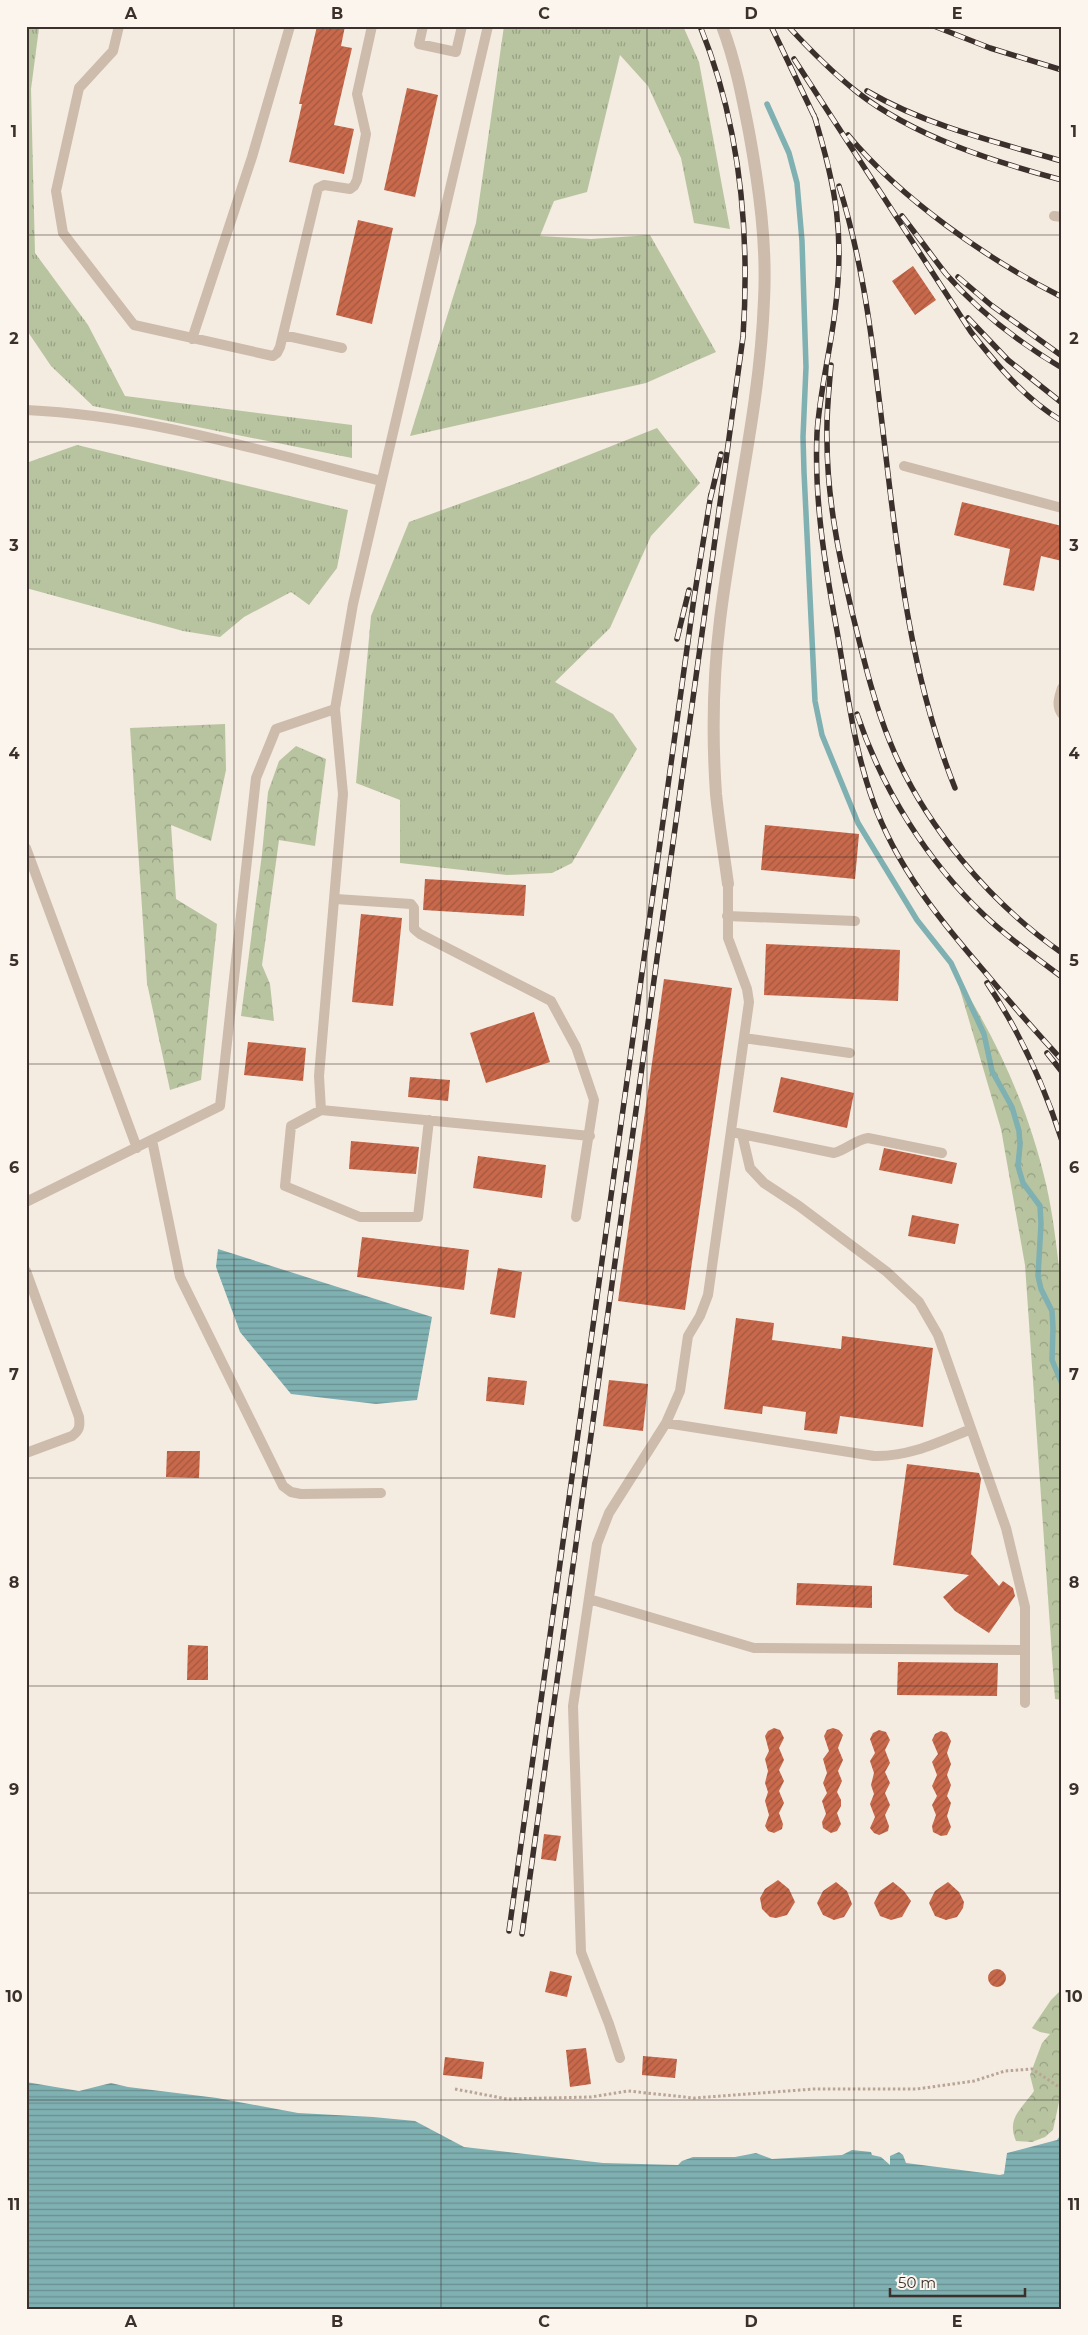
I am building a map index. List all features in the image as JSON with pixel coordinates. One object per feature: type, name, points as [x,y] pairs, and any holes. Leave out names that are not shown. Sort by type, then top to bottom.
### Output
[{"type":"street","points":[[722,26],[737,73],[760,198],[765,298],[757,382],[720,620],[716,665],[714,716],[716,794],[728,884]]},
{"type":"lane","points":[[119,26],[113,51],[79,88],[56,191],[63,233],[134,325],[273,356],[277,354],[283,335],[318,188],[324,185],[350,189],[357,180],[366,134],[357,94],[372,26]]},
{"type":"lane","points":[[192,339],[252,158],[290,26]]},
{"type":"lane","points":[[423,26],[419,44],[456,52],[462,26]]},
{"type":"lane","points":[[321,1110],[319,1076],[336,899],[343,794],[335,709],[353,604],[488,26]]},
{"type":"lane","points":[[283,335],[342,348]]},
{"type":"lane","points":[[26,410],[53,411],[143,422],[381,481]]},
{"type":"lane","points":[[904,466],[1062,508]]},
{"type":"lane","points":[[1062,688],[1059,700],[1059,710],[1062,714]]},
{"type":"lane","points":[[26,1202],[220,1106],[256,778],[276,729],[335,709]]},
{"type":"lane","points":[[26,848],[137,1148]]},
{"type":"lane","points":[[620,2058],[610,2024],[581,1952],[574,1706],[598,1544],[609,1513],[666,1423],[680,1391],[688,1336],[700,1316],[708,1295],[736,1133],[749,1002],[747,989],[728,938],[728,884]]},
{"type":"lane","points":[[336,899],[411,904],[414,908],[414,929],[420,934],[551,1001],[576,1047],[591,1086],[594,1100],[590,1136],[576,1217]]},
{"type":"lane","points":[[727,916],[855,921]]},
{"type":"lane","points":[[744,1038],[850,1053]]},
{"type":"lane","points":[[429,1120],[418,1218],[360,1217],[285,1186],[291,1126],[321,1110],[429,1120],[590,1136]]},
{"type":"lane","points":[[736,1133],[826,1152],[840,1151],[861,1139],[868,1138],[942,1153]]},
{"type":"lane","points":[[736,1133],[750,1168],[764,1184],[799,1206],[879,1267],[919,1302],[938,1335],[1010,1546],[1025,1607],[1025,1703]]},
{"type":"lane","points":[[152,1140],[180,1277],[283,1486],[292,1492],[301,1494],[381,1493]]},
{"type":"lane","points":[[26,1271],[79,1417],[80,1425],[78,1432],[72,1436],[26,1453]]},
{"type":"lane","points":[[666,1423],[874,1456],[893,1456],[909,1453],[971,1429]]},
{"type":"lane","points":[[589,1599],[754,1648],[1025,1650]]},
{"type":"path","points":[[455,2089],[507,2099],[591,2097],[628,2091],[694,2098],[814,2088],[917,2089],[974,2081],[1005,2071],[1032,2069],[1062,2089]]},
{"type":"green space","points":[[26,26],[39,28],[31,89],[35,253],[88,325],[125,396],[352,425],[352,458],[93,406],[51,366],[26,329]]},
{"type":"green space","points":[[504,26],[683,26],[699,62],[730,229],[694,223],[681,158],[648,86],[620,55],[587,192],[554,201],[540,236],[591,239],[650,235],[716,352],[646,383],[410,436],[476,223]]},
{"type":"green space","points":[[657,428],[700,483],[651,536],[610,628],[555,682],[613,714],[637,749],[572,863],[552,873],[507,875],[400,863],[400,800],[356,783],[371,616],[409,522],[528,479]]},
{"type":"green space","points":[[77,445],[348,510],[337,568],[309,605],[291,592],[244,617],[220,637],[183,631],[26,588],[26,463]]},
{"type":"green space","points":[[225,724],[226,770],[211,841],[171,825],[176,899],[217,924],[201,1080],[170,1090],[147,983],[130,728]]},
{"type":"green space","points":[[296,746],[326,759],[315,846],[279,840],[262,965],[270,984],[274,1021],[241,1016],[268,792],[279,761]]},
{"type":"green space","points":[[956,976],[998,1050],[1021,1102],[1039,1156],[1053,1223],[1062,1289],[1062,1700],[1055,1699],[1025,1265],[1001,1129]]},
{"type":"green space","points":[[1062,1989],[1062,2088],[1053,2130],[1045,2137],[1032,2142],[1016,2141],[1013,2133],[1014,2120],[1034,2091],[1030,2075],[1042,2043],[1050,2034],[1032,2028],[1051,2000]]},
{"type":"water","points":[[218,1249],[432,1317],[417,1400],[376,1404],[291,1394],[240,1332],[216,1267]]},
{"type":"water","points":[[26,2082],[79,2091],[111,2083],[128,2087],[217,2098],[298,2113],[415,2121],[464,2147],[603,2163],[678,2165],[682,2161],[693,2157],[735,2157],[756,2153],[772,2159],[842,2155],[852,2150],[871,2152],[872,2155],[881,2157],[890,2165],[890,2156],[899,2152],[903,2155],[906,2163],[1000,2175],[1004,2174],[1007,2153],[1057,2140],[1062,2133],[1062,2309],[26,2309]]},
{"type":"building","points":[[317,26],[345,26],[341,46],[352,48],[334,125],[354,129],[344,174],[289,162],[302,104],[299,104]]},
{"type":"building","points":[[407,88],[438,95],[415,197],[384,190]]},
{"type":"building","points":[[358,220],[393,228],[372,324],[336,315]]},
{"type":"building","points":[[913,266],[936,300],[915,315],[892,281]]},
{"type":"building","points":[[962,502],[1062,526],[1062,561],[1041,556],[1034,591],[1003,585],[1010,549],[954,535]]},
{"type":"building","points":[[765,825],[859,834],[855,879],[761,870]]},
{"type":"building","points":[[425,879],[526,885],[524,916],[423,910]]},
{"type":"building","points":[[361,914],[402,918],[393,1006],[352,1002]]},
{"type":"building","points":[[766,944],[900,950],[898,1001],[764,995]]},
{"type":"building","points":[[664,979],[732,988],[685,1310],[618,1301]]},
{"type":"building","points":[[534,1012],[550,1062],[486,1083],[470,1033]]},
{"type":"building","points":[[248,1042],[306,1048],[303,1081],[244,1075]]},
{"type":"building","points":[[410,1077],[450,1080],[448,1101],[408,1097]]},
{"type":"building","points":[[781,1077],[854,1093],[847,1128],[773,1112]]},
{"type":"building","points":[[351,1141],[419,1147],[416,1174],[349,1169]]},
{"type":"building","points":[[884,1148],[957,1163],[952,1184],[879,1170]]},
{"type":"building","points":[[478,1156],[546,1165],[542,1198],[473,1188]]},
{"type":"building","points":[[912,1215],[959,1224],[955,1244],[908,1236]]},
{"type":"building","points":[[362,1237],[469,1250],[464,1290],[357,1277]]},
{"type":"building","points":[[498,1268],[522,1272],[515,1318],[490,1314]]},
{"type":"building","points":[[736,1318],[774,1323],[772,1340],[841,1349],[842,1336],[933,1348],[923,1427],[840,1416],[837,1434],[804,1430],[806,1412],[763,1406],[762,1414],[724,1409]]},
{"type":"building","points":[[488,1377],[527,1381],[524,1405],[486,1401]]},
{"type":"building","points":[[609,1380],[648,1384],[643,1431],[603,1426]]},
{"type":"building","points":[[167,1451],[200,1451],[199,1478],[166,1477]]},
{"type":"building","points":[[907,1464],[979,1473],[981,1479],[971,1554],[999,1586],[1003,1581],[1013,1588],[1015,1596],[989,1633],[955,1611],[943,1597],[969,1575],[893,1565]]},
{"type":"building","points":[[797,1583],[872,1586],[872,1608],[796,1605]]},
{"type":"building","points":[[188,1645],[208,1646],[208,1680],[187,1680]]},
{"type":"building","points":[[898,1662],[998,1663],[997,1696],[897,1695]]},
{"type":"building","points":[[774,1728],[780,1730],[784,1738],[779,1748],[784,1760],[779,1770],[784,1781],[779,1791],[784,1803],[779,1813],[783,1824],[782,1829],[774,1833],[768,1831],[765,1826],[769,1815],[765,1801],[768,1792],[765,1783],[768,1771],[765,1759],[769,1751],[765,1736],[768,1731]]},
{"type":"building","points":[[833,1728],[839,1730],[843,1735],[838,1748],[843,1760],[838,1771],[842,1781],[837,1792],[841,1800],[841,1806],[837,1813],[841,1824],[837,1831],[831,1833],[823,1828],[822,1822],[826,1814],[822,1801],[827,1793],[823,1783],[827,1773],[823,1759],[829,1751],[824,1736],[827,1730]]},
{"type":"building","points":[[879,1730],[886,1732],[890,1740],[885,1750],[890,1763],[885,1772],[890,1783],[885,1793],[890,1805],[885,1815],[889,1826],[888,1831],[879,1835],[870,1828],[875,1817],[870,1804],[874,1794],[871,1785],[874,1773],[870,1761],[875,1753],[870,1739],[873,1733]]},
{"type":"building","points":[[941,1731],[947,1733],[951,1741],[947,1753],[951,1764],[947,1775],[951,1785],[947,1796],[951,1803],[947,1816],[951,1827],[947,1835],[941,1836],[933,1832],[932,1826],[936,1815],[932,1805],[937,1796],[932,1786],[937,1775],[932,1762],[938,1754],[932,1740],[935,1734]]},
{"type":"building","points":[[544,1834],[561,1836],[556,1861],[541,1859]]},
{"type":"building","points":[[778,1880],[789,1889],[795,1902],[787,1915],[776,1918],[770,1917],[762,1909],[760,1898],[765,1889]]},
{"type":"building","points":[[836,1882],[847,1891],[852,1904],[844,1917],[834,1920],[823,1915],[817,1903],[823,1891]]},
{"type":"building","points":[[893,1882],[904,1891],[911,1901],[902,1917],[891,1920],[880,1916],[874,1903],[880,1891]]},
{"type":"building","points":[[948,1882],[959,1892],[964,1902],[963,1908],[957,1917],[946,1920],[935,1916],[929,1903],[935,1891]]},
{"type":"building","points":[[993,1969],[1001,1969],[1006,1974],[1004,1985],[993,1987],[988,1982],[988,1974]]},
{"type":"building","points":[[550,1971],[572,1976],[567,1997],[545,1992]]},
{"type":"building","points":[[586,2048],[591,2084],[570,2087],[566,2050]]},
{"type":"building","points":[[643,2056],[677,2059],[675,2078],[642,2075]]},
{"type":"building","points":[[445,2057],[484,2062],[482,2079],[443,2075]]},
{"type":"waterway","points":[[767,104],[789,153],[797,183],[802,241],[806,367],[803,437],[804,472],[815,701],[822,735],[858,823],[917,920],[951,963],[984,1034],[992,1071],[1012,1107],[1019,1131],[1018,1166],[1023,1183],[1040,1206],[1041,1224],[1038,1276],[1041,1289],[1052,1311],[1052,1360],[1062,1384]]},
{"type":"railway","points":[[522,1934],[743,337],[745,258],[739,179],[725,101],[714,63],[700,26]]},
{"type":"railway","points":[[771,26],[816,120]]},
{"type":"railway","points":[[788,26],[821,60],[857,92],[904,122],[929,135],[982,156],[1062,180]]},
{"type":"railway","points":[[934,26],[990,48],[1062,70]]},
{"type":"railway","points":[[794,59],[971,332],[1001,369],[1024,392],[1062,421]]},
{"type":"railway","points":[[867,91],[938,124],[1062,161]]},
{"type":"railway","points":[[814,115],[828,165],[839,235],[838,284],[817,433],[817,483],[828,582],[860,759],[873,801],[883,825],[906,870],[920,891],[967,951],[1062,1060]]},
{"type":"railway","points":[[848,135],[893,182],[947,226],[1005,265],[1062,297]]},
{"type":"railway","points":[[839,186],[853,236],[868,313],[896,542],[913,641],[924,691],[938,740],[955,788]]},
{"type":"railway","points":[[902,216],[958,288],[1015,337],[1062,368]]},
{"type":"railway","points":[[958,277],[991,305],[1062,356]]},
{"type":"railway","points":[[968,318],[1008,360],[1062,403]]},
{"type":"railway","points":[[831,365],[827,440],[829,483],[838,548],[864,661],[878,710],[890,742],[904,773],[921,803],[961,859],[1009,910],[1062,953]]},
{"type":"railway","points":[[710,500],[721,454]]},
{"type":"railway","points":[[509,1931],[694,598],[711,494]]},
{"type":"railway","points":[[677,639],[689,590]]},
{"type":"railway","points":[[857,714],[879,769],[893,796],[925,847],[963,894],[984,915],[1062,977]]},
{"type":"railway","points":[[987,983],[1010,1020],[1030,1059],[1062,1141]]},
{"type":"railway","points":[[1047,1053],[1062,1072]]}]
